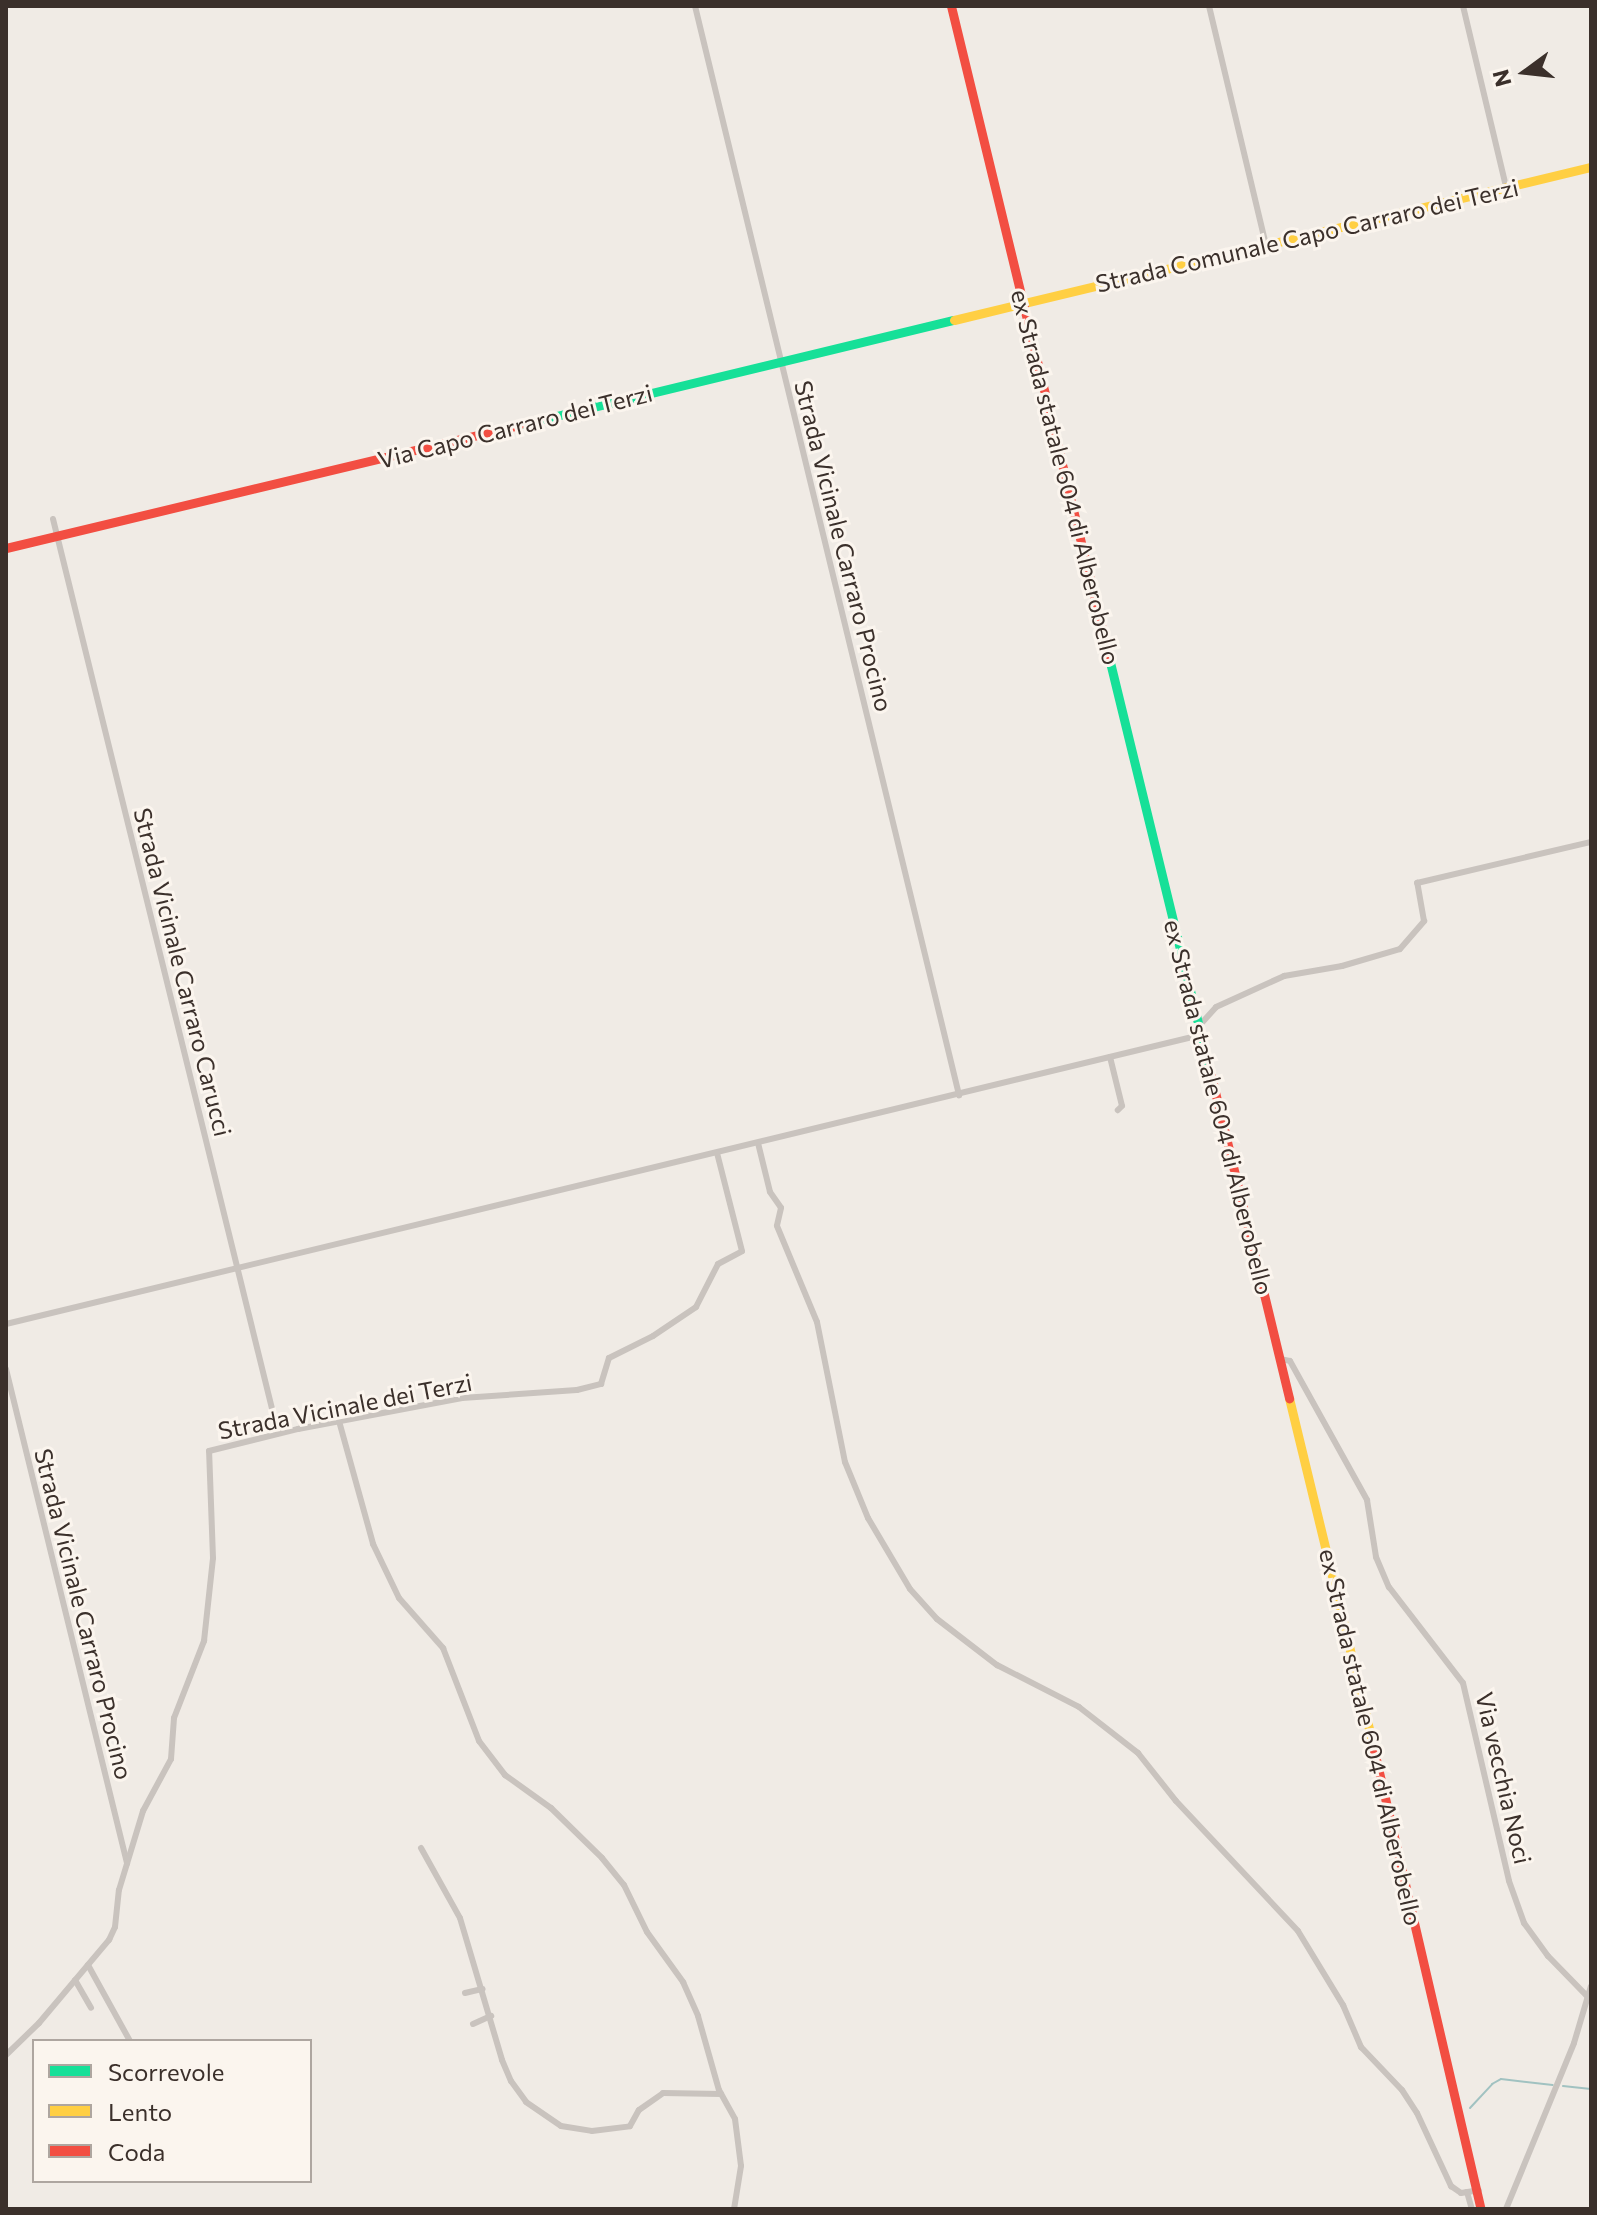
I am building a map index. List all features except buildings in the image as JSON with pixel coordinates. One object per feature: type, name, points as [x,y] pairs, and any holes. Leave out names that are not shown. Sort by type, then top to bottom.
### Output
[{"type":"main road","name":"ex Strada statale 604 di Alberobello","points":[[951,6],[1280,1359],[1479,2190],[1481,2209]]},
{"type":"main road","name":"Strada Comunale Capo Carraro dei Terzi","points":[[1024,303],[1591,167]]},
{"type":"main road","name":"Via Capo Carraro dei Terzi","points":[[6,548],[1024,303]]},
{"type":"street","name":"Strada Vicinale Carraro Procino","points":[[695,6],[959,1095]]},
{"type":"street","points":[[1209,6],[1266,245]]},
{"type":"street","points":[[1463,6],[1506,187]]},
{"type":"street","name":"Strada Vicinale Carraro Carucci","points":[[53,519],[278,1433]]},
{"type":"street","points":[[6,1324],[959,1095],[1110,1057],[1200,1030],[1216,1007],[1284,976],[1342,966],[1400,949],[1425,916],[1417,883],[1591,842]]},
{"type":"street","points":[[1110,1057],[1122,1106],[1118,1110]]},
{"type":"street","points":[[758,1143],[768,1186],[781,1208],[777,1226],[817,1322],[838,1438],[851,1479],[877,1534],[910,1589],[937,1619],[997,1665],[1079,1707],[1146,1760],[1176,1801],[1298,1931],[1343,2005],[1361,2047],[1402,2090],[1417,2113],[1451,2186],[1455,2191],[1479,2190]]},
{"type":"street","name":"Strada Vicinale dei Terzi","points":[[6,2055],[88,1965],[115,1927],[119,1890],[143,1811],[171,1759],[174,1718],[204,1641],[213,1558],[209,1451],[278,1433],[462,1398],[577,1390],[601,1384],[609,1358],[653,1336],[696,1307],[718,1264],[742,1251],[717,1153]]},
{"type":"street","name":"Via vecchia Noci","points":[[1280,1359],[1290,1361],[1367,1500],[1376,1557],[1389,1587],[1463,1683],[1509,1881],[1524,1923],[1548,1956],[1588,1997]]},
{"type":"street","name":"Strada Vicinale Carraro Procino","points":[[6,1369],[128,1866]]},
{"type":"street","points":[[339,1421],[373,1544],[399,1598],[443,1648],[479,1741],[505,1775],[558,1814],[624,1885],[647,1932],[679,1975],[692,2001],[721,2094],[735,2119],[741,2160],[734,2209]]},
{"type":"street","points":[[421,1848],[460,1918],[502,2060],[514,2087],[535,2109],[571,2129],[630,2126],[639,2110],[663,2093],[721,2094]]},
{"type":"street","points":[[88,1965],[129,2039]]},
{"type":"street","points":[[75,1980],[91,2008]]},
{"type":"street","points":[[1506,2209],[1574,2043],[1591,1986]]},
{"type":"street","points":[[465,1993],[483,1989]]},
{"type":"street","points":[[473,2024],[491,2016]]},
{"type":"street","points":[[1467,2192],[1472,2209]]},
{"type":"waterway","points":[[1470,2108],[1492,2084],[1501,2079],[1553,2085]]},
{"type":"waterway","points":[[1563,2086],[1591,2089]]},
{"type":"traffic: fast","points":[[519,425],[954,320]]},
{"type":"traffic: fast","points":[[1109,658],[1209,1067]]},
{"type":"traffic: slow","points":[[954,320],[1591,167]]},
{"type":"traffic: slow","points":[[1289,1398],[1372,1742]]},
{"type":"traffic: jam","points":[[951,6],[1109,658]]},
{"type":"traffic: jam","points":[[6,548],[519,425]]},
{"type":"traffic: jam","points":[[1209,1067],[1289,1398]]},
{"type":"traffic: jam","points":[[1372,1742],[1481,2209]]}]
